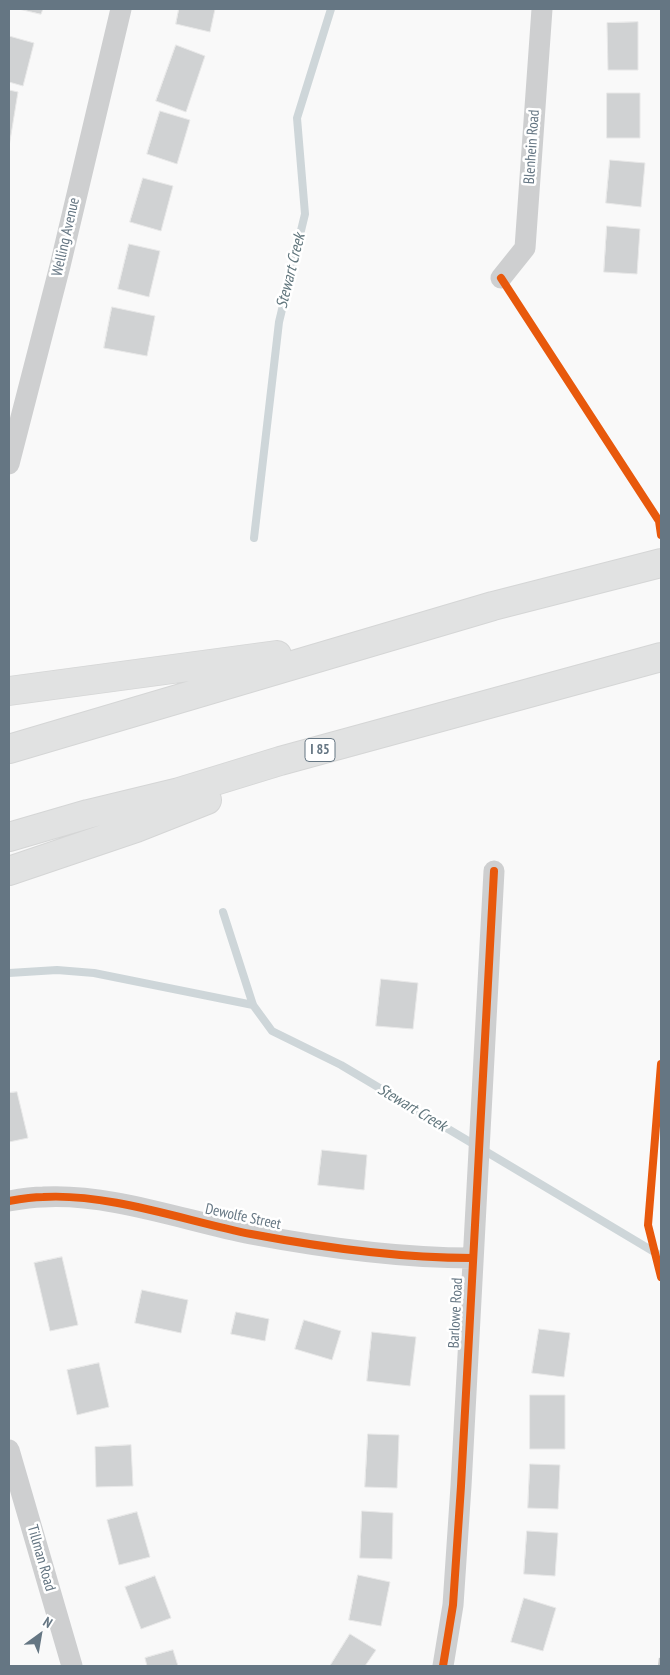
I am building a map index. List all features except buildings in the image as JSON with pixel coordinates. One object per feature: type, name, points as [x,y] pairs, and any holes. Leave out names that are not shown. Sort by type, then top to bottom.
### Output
[{"type":"highway","points":[[9,749],[493,606],[649,566]]},
{"type":"highway","points":[[9,691],[244,660],[382,639]]},
{"type":"highway","name":"I 85","points":[[9,837],[88,814],[179,792],[280,761],[661,657]]},
{"type":"highway","points":[[9,872],[136,828],[222,794],[280,761]]},
{"type":"street","name":"Welling Avenue","points":[[9,464],[60,266],[121,9]]},
{"type":"street","name":"Blenhein Road","points":[[502,278],[525,248],[542,9]]},
{"type":"street","name":"Barlowe Road","points":[[443,1666],[453,1605],[494,871]]},
{"type":"street","name":"Dewolfe Street","points":[[9,1201],[44,1196],[100,1200],[250,1234],[354,1252],[418,1258],[472,1258]]},
{"type":"street","name":"Tillman Road","points":[[9,1450],[72,1666]]},
{"type":"waterway","name":"Stewart Creek","points":[[254,538],[279,322],[305,214],[297,118],[331,9]]},
{"type":"waterway","name":"Stewart Creek","points":[[223,912],[253,1005],[272,1031],[341,1065],[661,1256]]},
{"type":"waterway","points":[[9,973],[57,970],[94,973],[253,1005]]},
{"type":"railway","points":[[660,1666],[661,1657]]},
{"type":"cycle path","points":[[501,278],[659,521],[661,535]]},
{"type":"cycle path","points":[[443,1666],[453,1605],[461,1486],[494,871]]},
{"type":"cycle path","points":[[661,1064],[648,1225],[661,1277]]},
{"type":"cycle path","points":[[9,1201],[39,1197],[94,1199],[147,1209],[226,1229],[306,1244],[389,1254],[472,1258]]}]
